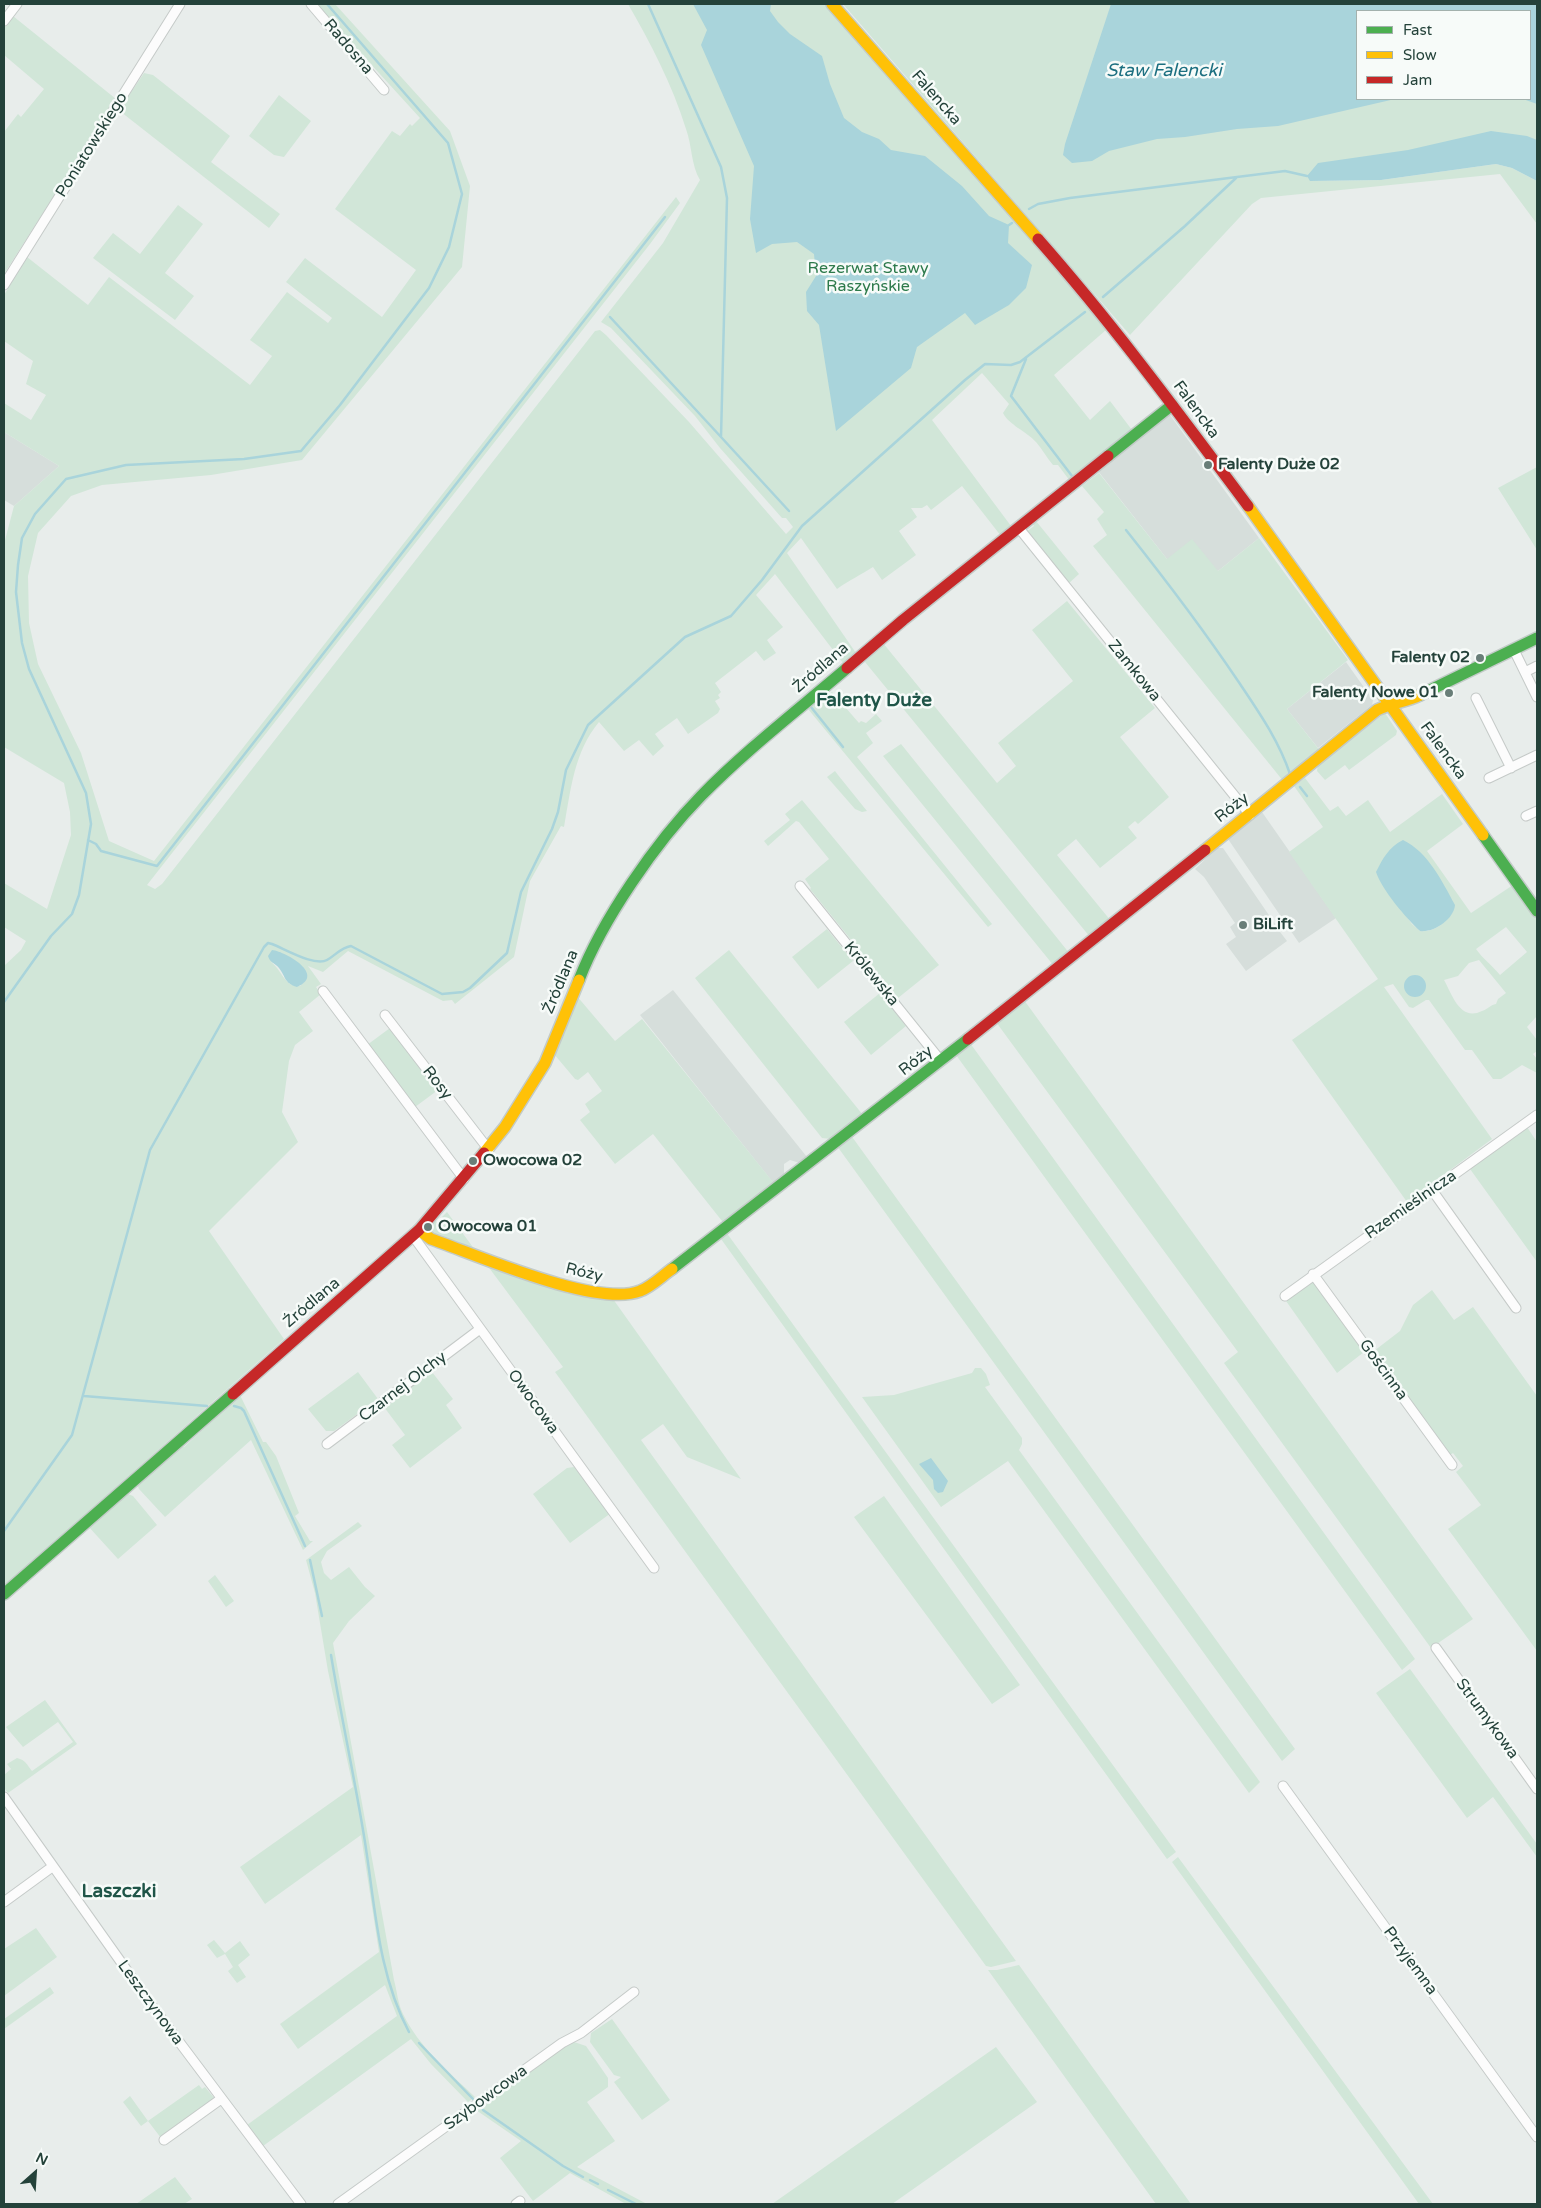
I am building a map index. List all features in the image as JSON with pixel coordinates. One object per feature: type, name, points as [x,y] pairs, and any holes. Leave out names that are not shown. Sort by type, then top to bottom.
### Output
[{"type":"street","points":[[4,21],[17,4]]},
{"type":"street","name":"Poniatowskiego","points":[[4,285],[180,4]]},
{"type":"street","name":"Radosna","points":[[311,4],[384,90]]},
{"type":"street","name":"Falencka","points":[[832,4],[1086,293],[1254,514],[1537,911]]},
{"type":"street","name":"Źródlana","points":[[4,1594],[416,1233],[464,1179],[489,1150],[505,1127],[544,1063],[580,976],[600,934],[624,895],[678,822],[717,781],[903,620],[1172,405]]},
{"type":"street","name":"Zamkowa","points":[[1018,527],[1250,815]]},
{"type":"street","name":"Róży","points":[[416,1233],[555,1283],[607,1295],[640,1290],[692,1256],[941,1061],[1250,815],[1371,715],[1389,704],[1407,701],[1537,638]]},
{"type":"street","points":[[1514,650],[1537,697]]},
{"type":"street","points":[[1525,672],[1537,666]]},
{"type":"street","points":[[1476,698],[1510,768]]},
{"type":"street","points":[[1489,778],[1537,755]]},
{"type":"street","points":[[1526,816],[1537,811]]},
{"type":"street","name":"Królewska","points":[[800,886],[941,1061]]},
{"type":"street","points":[[323,991],[464,1179]]},
{"type":"street","name":"Rosy","points":[[385,1015],[489,1150]]},
{"type":"street","name":"Rzemieślnicza","points":[[1285,1296],[1313,1274],[1537,1115]]},
{"type":"street","points":[[1432,1190],[1516,1308]]},
{"type":"street","name":"Owocowa","points":[[416,1233],[480,1329],[654,1568]]},
{"type":"street","name":"Gościnna","points":[[1313,1274],[1452,1465]]},
{"type":"street","name":"Czarnej Olchy","points":[[327,1444],[480,1329]]},
{"type":"street","name":"Strumykowa","points":[[1436,1648],[1537,1789]]},
{"type":"street","name":"Przyjemna","points":[[1283,1786],[1537,2136]]},
{"type":"street","name":"Leszczynowa","points":[[4,1797],[52,1867],[221,2099],[301,2204]]},
{"type":"street","points":[[4,1902],[52,1867]]},
{"type":"street","name":"Szybowcowa","points":[[338,2204],[554,2049],[581,2034],[634,1992]]},
{"type":"street","points":[[164,2140],[221,2099]]},
{"type":"shaded area","points":[[1167,415],[1170,415],[1259,538],[1218,571],[1167,559],[1098,471]]},
{"type":"shaded area","points":[[4,432],[59,466],[14,506],[4,500]]},
{"type":"shaded area","points":[[1346,662],[1373,700],[1372,705],[1318,748],[1287,709]]},
{"type":"shaded area","points":[[1262,812],[1336,918],[1299,943],[1228,839]]},
{"type":"shaded area","points":[[1217,848],[1223,848],[1275,924],[1277,923],[1280,926],[1277,928],[1287,941],[1246,971],[1226,944],[1236,937],[1230,927],[1235,923],[1204,877],[1195,869]]},
{"type":"shaded area","points":[[673,990],[807,1157],[803,1164],[790,1160],[784,1164],[784,1178],[775,1185],[640,1015]]},
{"type":"green space","name":"Rezerwat Stawy Raszyńskie","points":[[316,4],[335,4],[450,131],[470,186],[462,267],[302,460],[211,475],[102,485],[71,496],[38,533],[28,576],[29,623],[38,664],[81,753],[109,841],[154,861],[676,197],[680,203],[650,244],[147,885],[155,889],[162,884],[595,331],[600,330],[606,335],[689,422],[786,534],[793,527],[786,518],[782,518],[720,448],[695,416],[611,328],[601,322],[663,243],[700,180],[695,168],[688,135],[668,80],[628,4],[825,4],[1092,308],[1106,330],[1054,375],[1090,420],[1110,401],[1132,430],[1070,481],[1058,465],[1053,465],[1036,442],[1005,417],[1003,413],[1009,404],[982,373],[932,420],[1011,526],[1001,536],[962,486],[931,510],[927,505],[922,508],[911,508],[917,517],[899,531],[916,555],[882,580],[873,567],[837,589],[801,538],[787,553],[856,653],[843,663],[775,574],[756,595],[783,627],[767,640],[776,653],[764,661],[756,651],[715,683],[721,692],[718,695],[720,698],[715,701],[720,709],[718,713],[688,734],[677,718],[655,734],[664,746],[653,756],[639,740],[624,751],[599,722],[579,758],[564,827],[561,826],[530,881],[514,957],[455,1004],[452,1000],[443,1001],[348,951],[323,972],[308,966],[321,984],[316,987],[321,994],[299,1012],[313,1031],[295,1045],[289,1061],[282,1112],[298,1142],[209,1231],[284,1339],[4,1586],[4,966],[21,950],[26,941],[4,927],[4,883],[47,909],[71,835],[70,812],[64,783],[4,747],[4,544],[14,506],[59,466],[4,432],[4,403],[31,420],[46,395],[26,384],[33,361],[4,341],[4,295],[27,257],[88,305],[109,277],[250,385],[272,356],[250,340],[287,292],[328,323],[332,318],[286,282],[305,258],[382,317],[416,270],[335,209],[392,131],[400,136],[410,124],[412,126],[420,118]],"holes":[[[271,962],[306,972],[306,980],[300,986],[295,986],[287,981]]]},
{"type":"green space","points":[[843,4],[1537,4],[1537,160],[1514,146],[1310,181],[1381,180],[1496,164],[1512,168],[1537,181],[1537,224],[1500,174],[1261,198],[1252,204],[1130,335]]},
{"type":"green space","points":[[13,16],[116,99],[4,274],[4,132],[18,114],[21,117],[44,89],[4,55],[4,27]]},
{"type":"green space","points":[[144,73],[153,75],[230,136],[211,162],[280,214],[269,228],[121,112],[121,107]]},
{"type":"green space","points":[[279,95],[311,121],[284,157],[274,155],[249,136]]},
{"type":"green space","points":[[178,205],[203,224],[165,273],[194,296],[175,320],[93,258],[113,233],[140,254]]},
{"type":"green space","points":[[1537,467],[1537,550],[1498,488]]},
{"type":"green space","points":[[1099,473],[1167,559],[1192,539],[1218,571],[1259,538],[1348,660],[1287,709],[1321,752],[1284,782],[1093,546],[1107,535],[1097,519],[1104,512],[1082,486]]},
{"type":"green space","points":[[1036,521],[1079,574],[1068,584],[1026,532],[1034,526],[1033,524]]},
{"type":"green space","points":[[1067,601],[1155,708],[1120,737],[1169,797],[1138,824],[1135,821],[1128,827],[1137,838],[1100,868],[1076,839],[1057,855],[1111,921],[1090,937],[865,662],[883,643],[997,783],[1016,766],[998,743],[1073,681],[1032,630]]},
{"type":"green space","points":[[832,692],[859,723],[861,721],[866,723],[876,714],[882,721],[866,733],[873,743],[857,757],[992,924],[988,927],[808,709],[823,695],[827,696]]},
{"type":"green space","points":[[1385,713],[1397,731],[1396,735],[1349,770],[1345,765],[1325,780],[1317,771],[1318,764]]},
{"type":"green space","points":[[901,744],[1070,954],[1054,966],[883,756]]},
{"type":"green space","points":[[835,771],[867,811],[862,812],[855,809],[827,777]]},
{"type":"green space","points":[[1305,778],[1330,811],[1338,806],[1346,816],[1368,800],[1390,832],[1442,794],[1463,824],[1427,851],[1471,913],[1513,885],[1537,919],[1537,1016],[1527,1027],[1537,1040],[1537,1051],[1533,1054],[1537,1059],[1537,1073],[1522,1065],[1501,1079],[1493,1079],[1472,1050],[1465,1050],[1429,1000],[1413,1008],[1409,1007],[1393,984],[1384,987],[1492,1139],[1407,1202],[1292,1040],[1378,979],[1289,852],[1323,827],[1294,786]],"holes":[[[1383,884],[1454,909],[1448,918],[1436,928],[1420,931],[1412,924]],[[1506,927],[1527,952],[1500,975],[1476,949]],[[1479,960],[1506,993],[1498,999],[1496,1004],[1474,1013],[1462,1010],[1444,980],[1458,976],[1469,963]]]},
{"type":"green space","points":[[802,800],[939,965],[898,998],[810,889],[805,879],[829,859],[799,822],[796,821],[768,846],[764,841],[790,820],[785,814]]},
{"type":"green space","points":[[827,929],[853,961],[818,989],[792,957]]},
{"type":"green space","points":[[729,950],[863,1115],[831,1139],[822,1138],[695,978]]},
{"type":"green space","points":[[880,993],[906,1026],[871,1055],[844,1022]]},
{"type":"green space","points":[[576,995],[615,1041],[642,1019],[777,1187],[726,1226],[653,1134],[615,1164],[580,1120],[590,1112],[585,1104],[602,1091],[588,1072],[578,1080],[575,1079],[554,1054],[567,1025]]},
{"type":"green space","points":[[1024,1000],[1473,1619],[1431,1648],[1224,1363],[1238,1352],[996,1022]]},
{"type":"green space","points":[[390,1028],[438,1090],[415,1107],[367,1045]]},
{"type":"green space","points":[[970,1043],[1415,1659],[1402,1670],[956,1055]]},
{"type":"green space","points":[[1527,1127],[1537,1142],[1537,1262],[1470,1169]]},
{"type":"green space","points":[[850,1134],[1295,1749],[1282,1761],[837,1146]]},
{"type":"green space","points":[[447,1212],[475,1250],[435,1237],[428,1230],[435,1221],[443,1225],[446,1221],[442,1217]]},
{"type":"green space","points":[[726,1232],[1176,1852],[1167,1859],[721,1239]]},
{"type":"green space","points":[[484,1261],[569,1294],[613,1299],[741,1479],[687,1457],[663,1424],[641,1440],[1016,1961],[991,1967],[986,1966],[555,1372],[563,1367]]},
{"type":"green space","points":[[1313,1281],[1364,1352],[1337,1373],[1286,1301]]},
{"type":"green space","points":[[1432,1290],[1454,1320],[1473,1307],[1537,1396],[1537,1651],[1448,1529],[1481,1505],[1456,1472],[1463,1466],[1453,1453],[1450,1455],[1374,1351],[1400,1331],[1413,1305]]},
{"type":"green space","points":[[975,1368],[981,1368],[986,1374],[990,1385],[985,1387],[1022,1438],[1019,1450],[1260,1782],[1249,1793],[1008,1461],[941,1507],[862,1397],[894,1395],[972,1373]]},
{"type":"green space","points":[[358,1372],[378,1399],[334,1431],[326,1431],[308,1409]]},
{"type":"green space","points":[[432,1372],[453,1399],[446,1405],[462,1428],[410,1468],[392,1445],[405,1435],[384,1407]]},
{"type":"green space","points":[[240,1395],[263,1442],[266,1442],[276,1456],[299,1513],[295,1516],[310,1541],[313,1541],[303,1550],[251,1440],[165,1517],[139,1489],[137,1484],[179,1445],[184,1447]]},
{"type":"green space","points":[[574,1467],[611,1513],[570,1543],[533,1494],[567,1468]]},
{"type":"green space","points":[[124,1495],[133,1496],[157,1525],[118,1559],[88,1526]]},
{"type":"green space","points":[[884,1496],[1020,1685],[992,1704],[854,1517]]},
{"type":"green space","points":[[358,1522],[362,1526],[327,1551],[321,1562],[324,1573],[331,1580],[349,1567],[375,1596],[349,1621],[333,1643],[394,1980],[401,2010],[417,2037],[435,2058],[475,2097],[468,2102],[431,2064],[411,2039],[263,2146],[247,2125],[397,2016],[385,1985],[298,2049],[280,2024],[379,1952],[361,1835],[265,1904],[240,1867],[353,1787],[328,1671],[315,1593],[306,1560]]},
{"type":"green space","points":[[215,1575],[234,1601],[226,1607],[208,1581]]},
{"type":"green space","points":[[1410,1669],[1537,1844],[1537,1857],[1493,1797],[1467,1818],[1376,1693]]},
{"type":"green space","points":[[45,1700],[77,1744],[8,1793],[4,1788],[4,1775],[11,1769],[7,1764],[17,1758],[24,1761],[32,1771],[73,1742],[58,1722],[23,1747],[6,1727]]},
{"type":"green space","points":[[1178,1857],[1433,2204],[1419,2204],[1172,1862]]},
{"type":"green space","points":[[36,1928],[57,1957],[4,1996],[4,1949]]},
{"type":"green space","points":[[214,1940],[225,1953],[240,1941],[250,1955],[238,1965],[246,1977],[237,1983],[228,1971],[233,1967],[225,1954],[217,1958],[207,1945]]},
{"type":"green space","points":[[1019,1965],[1191,2204],[1156,2204],[988,1970]]},
{"type":"green space","points":[[50,1987],[54,1993],[4,2029],[4,2019]]},
{"type":"green space","points":[[612,2019],[670,2100],[642,2120],[614,2082],[621,2077],[614,2075],[590,2042],[591,2033]]},
{"type":"green space","points":[[574,2042],[586,2046],[608,2078],[608,2087],[587,2102],[615,2141],[577,2167],[647,2204],[626,2204],[570,2173],[533,2201],[500,2158],[521,2141],[476,2110],[552,2054]]},
{"type":"green space","points":[[996,2047],[1037,2102],[892,2204],[772,2204]]},
{"type":"green space","points":[[199,2085],[202,2089],[205,2087],[215,2099],[161,2138],[148,2121]]},
{"type":"green space","points":[[130,2096],[148,2121],[141,2126],[123,2102]]},
{"type":"green space","points":[[175,2177],[192,2199],[184,2204],[136,2204]]},
{"type":"water","points":[[693,4],[771,4],[770,11],[778,22],[790,34],[822,56],[830,84],[844,118],[862,132],[879,139],[891,150],[925,156],[962,186],[989,216],[1009,225],[1008,243],[1032,265],[1026,288],[1009,305],[975,325],[965,313],[917,347],[911,368],[836,431],[819,325],[807,311],[806,292],[816,276],[814,254],[797,242],[772,244],[756,253],[750,219],[754,166],[701,45],[707,30]]},
{"type":"water","name":"Staw Falencki","points":[[1111,4],[1537,4],[1537,104],[1526,100],[1531,100],[1531,10],[1356,10],[1356,100],[1391,100],[1278,126],[1157,139],[1109,151],[1092,161],[1072,163],[1063,155]]},
{"type":"water","points":[[1491,131],[1527,136],[1537,140],[1537,181],[1512,168],[1496,164],[1381,180],[1310,181],[1307,176],[1318,163],[1408,150]]},
{"type":"water","points":[[1403,840],[1420,852],[1434,868],[1455,905],[1447,920],[1431,930],[1420,931],[1414,925],[1389,895],[1376,872],[1387,853]]},
{"type":"water","points":[[272,950],[294,959],[301,965],[306,971],[305,982],[297,987],[287,982],[279,968],[271,962],[268,956]]},
{"type":"water","points":[[1415,975],[1423,978],[1426,986],[1423,994],[1415,997],[1407,994],[1404,986],[1407,978]]},
{"type":"water","points":[[931,1458],[948,1481],[943,1492],[938,1493],[934,1489],[933,1480],[919,1464]]},
{"type":"waterway","points":[[4,1002],[51,936],[72,914],[79,895],[91,824],[86,793],[29,669],[22,643],[16,592],[18,565],[22,538],[35,514],[66,479],[126,465],[244,459],[301,451],[340,405],[429,288],[449,247],[462,194],[448,143],[327,4]]},
{"type":"waterway","points":[[648,4],[721,167],[727,198],[721,437],[789,511]]},
{"type":"waterway","points":[[1029,209],[1038,204],[1070,198],[1285,171],[1307,176]]},
{"type":"waterway","points":[[1103,297],[1185,226],[1236,178]]},
{"type":"waterway","points":[[88,840],[96,844],[101,851],[157,866],[665,217]]},
{"type":"waterway","points":[[4,1531],[72,1435],[150,1150],[264,947],[268,943],[272,944],[308,959],[322,962],[344,948],[351,946],[442,994],[463,992],[470,988],[507,953],[521,892],[552,829],[558,812],[566,770],[588,725],[685,637],[731,616],[762,580],[802,526],[965,380],[985,364],[1011,365],[1020,362],[1085,312]]},
{"type":"waterway","points":[[610,317],[721,437]]},
{"type":"waterway","points":[[1026,359],[1011,396],[1072,476]]},
{"type":"waterway","points":[[1126,530],[1184,604],[1238,681],[1274,737],[1290,774]]},
{"type":"waterway","points":[[811,707],[843,747]]},
{"type":"waterway","points":[[1300,787],[1307,796]]},
{"type":"waterway","points":[[84,1396],[207,1406]]},
{"type":"waterway","points":[[234,1406],[244,1411],[305,1546]]},
{"type":"waterway","points":[[310,1560],[322,1616]]},
{"type":"waterway","points":[[331,1655],[360,1813],[384,1961],[398,2009],[409,2032]]},
{"type":"waterway","points":[[419,2043],[474,2100]]},
{"type":"waterway","points":[[483,2110],[563,2166],[583,2177]]},
{"type":"waterway","points":[[590,2180],[598,2184]]},
{"type":"waterway","points":[[608,2190],[636,2204]]},
{"type":"traffic: fast","points":[[1108,456],[1172,405]]},
{"type":"traffic: fast","points":[[1420,695],[1537,638]]},
{"type":"traffic: fast","points":[[579,980],[601,932],[616,908],[649,859],[684,815],[736,762],[847,668]]},
{"type":"traffic: fast","points":[[1483,835],[1537,911]]},
{"type":"traffic: fast","points":[[672,1269],[968,1039]]},
{"type":"traffic: fast","points":[[4,1594],[233,1394]]},
{"type":"traffic: slow","points":[[832,4],[1038,239]]},
{"type":"traffic: slow","points":[[1248,506],[1483,835]]},
{"type":"traffic: slow","points":[[1205,850],[1377,710],[1420,695]]},
{"type":"traffic: slow","points":[[484,1153],[505,1127],[545,1063],[579,980]]},
{"type":"traffic: slow","points":[[419,1230],[431,1239],[506,1267],[567,1286],[596,1292],[621,1294],[640,1291],[672,1269]]},
{"type":"traffic: jam","points":[[1038,239],[1119,337],[1248,506]]},
{"type":"traffic: jam","points":[[847,668],[903,620],[1108,456]]},
{"type":"traffic: jam","points":[[968,1039],[1205,850]]},
{"type":"traffic: jam","points":[[233,1394],[419,1230],[484,1153]]},
{"type":"place","name":"Falenty Duże 02","points":[[1208,465]]},
{"type":"place","name":"Falenty 02","points":[[1480,658]]},
{"type":"place","name":"Falenty Nowe 01","points":[[1449,693]]},
{"type":"place","name":"BiLift","points":[[1243,925]]},
{"type":"place","name":"Owocowa 02","points":[[473,1161]]},
{"type":"place","name":"Owocowa 01","points":[[428,1227]]},
{"type":"district","name":"Falenty Duże","points":[[874,701]]},
{"type":"district","name":"Laszczki","points":[[119,1892]]}]
